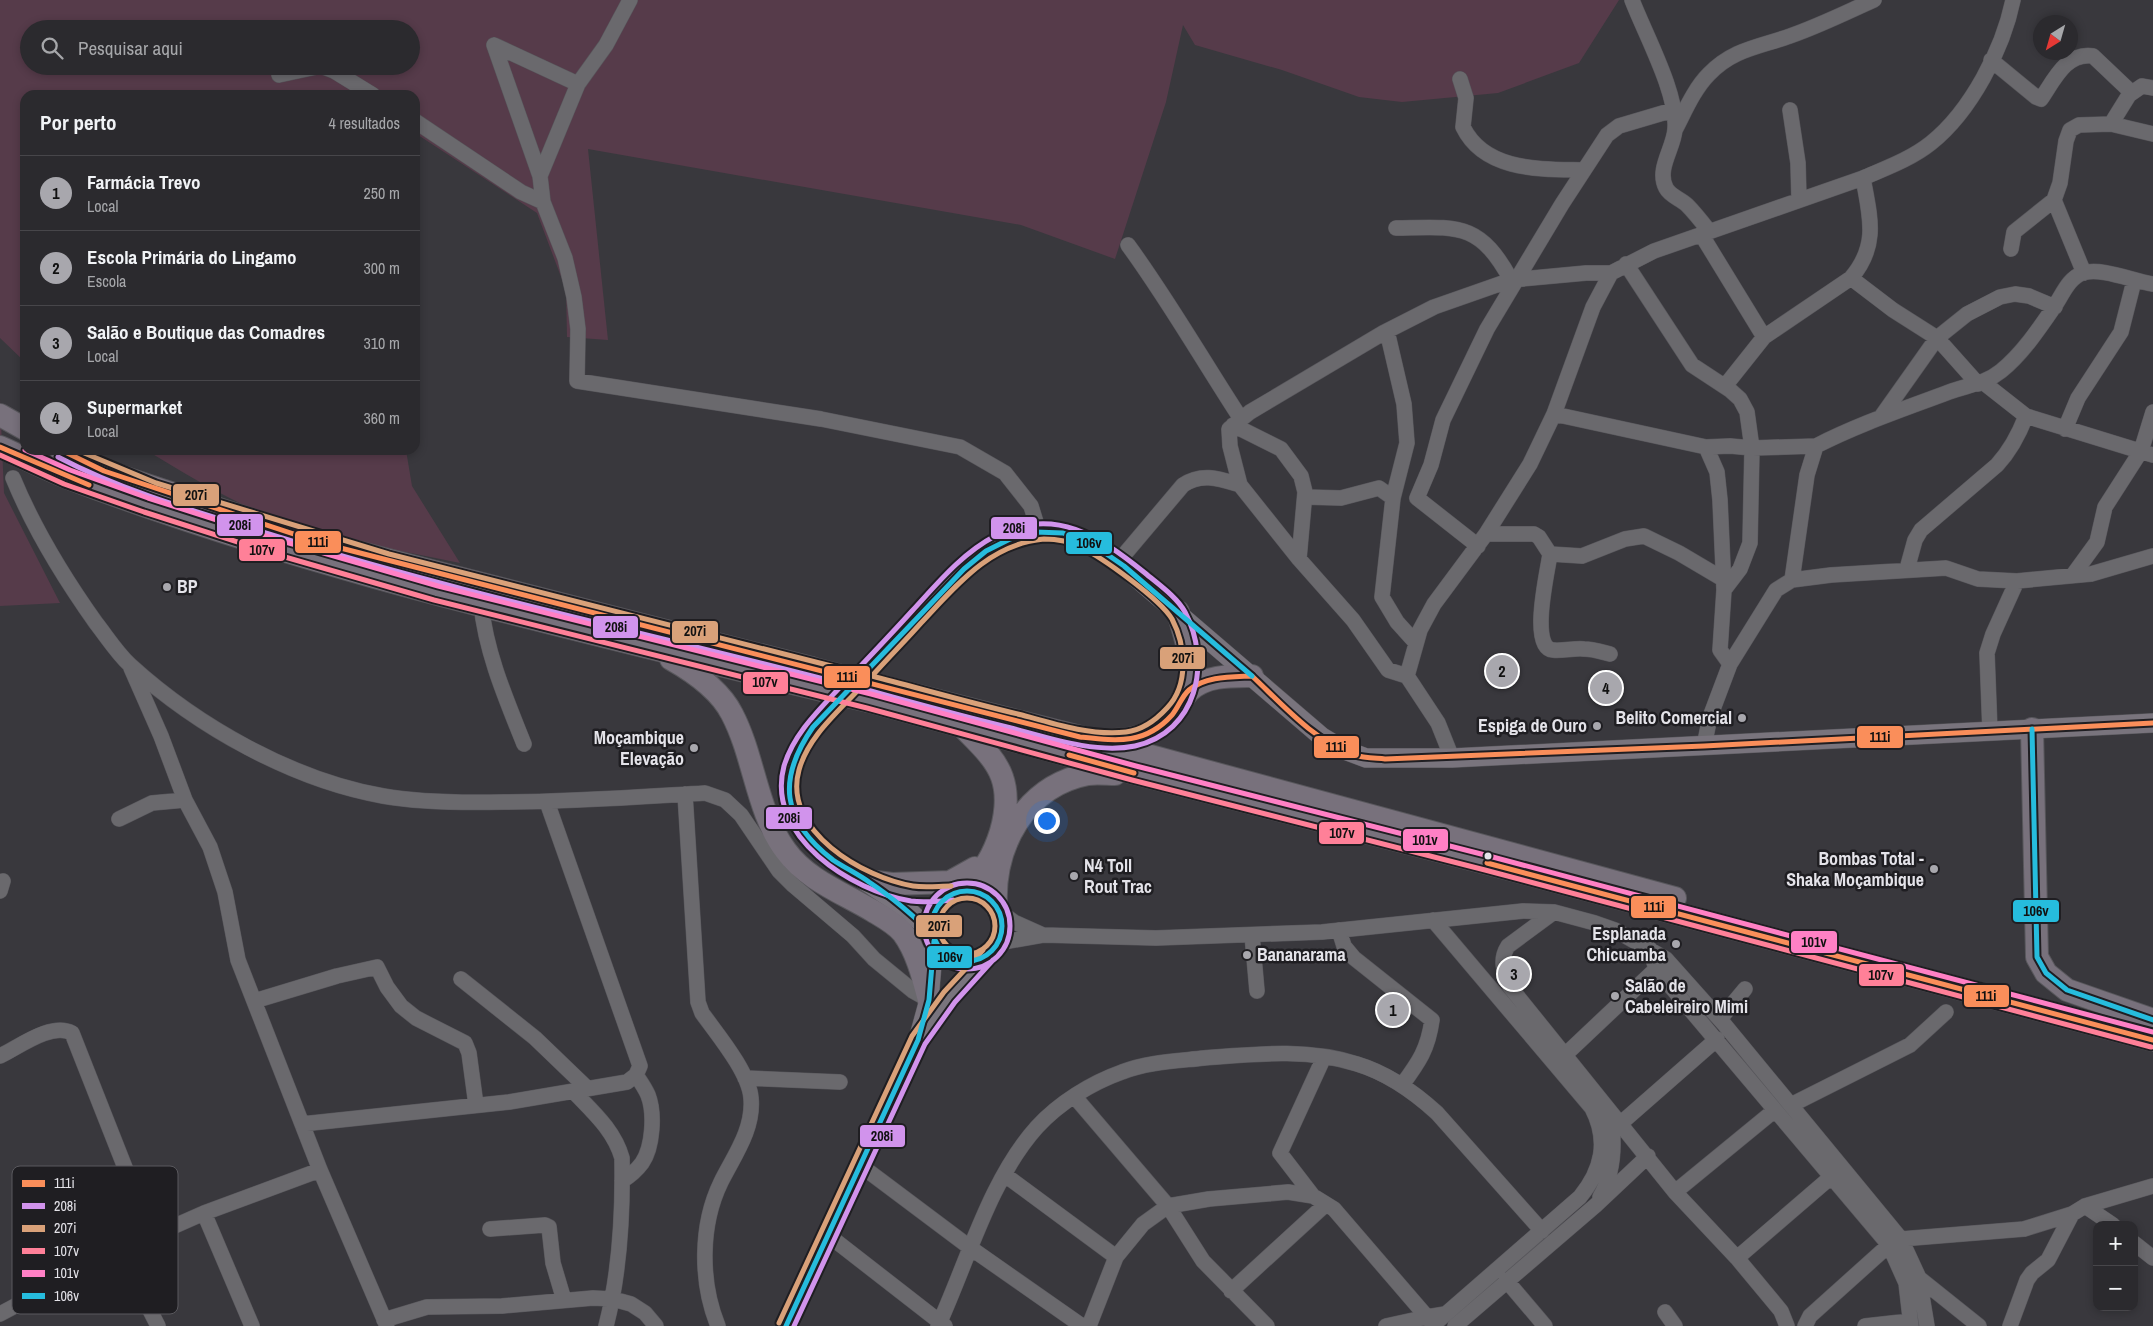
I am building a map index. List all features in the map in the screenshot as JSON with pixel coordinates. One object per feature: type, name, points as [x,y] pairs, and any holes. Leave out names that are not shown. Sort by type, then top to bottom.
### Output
[{"type":"highway","points":[[0,415],[20,427]]},
{"type":"highway","points":[[0,447],[66,477],[173,514],[324,562],[648,646],[804,676]]},
{"type":"highway","points":[[71,455],[104,472],[321,543],[804,676],[1080,738],[2153,1026]]},
{"type":"highway","points":[[1080,738],[1127,740],[1152,733],[1173,714],[1189,690],[1192,670],[1178,612]]},
{"type":"highway","points":[[648,646],[688,669],[711,688],[731,712],[744,740],[767,817],[785,850],[800,868],[884,917],[902,932],[939,998]]},
{"type":"highway","points":[[1189,690],[1215,678],[1252,676]]},
{"type":"highway","points":[[874,693],[962,726],[1134,773],[1477,861],[2153,1040]]},
{"type":"highway","points":[[957,892],[979,876],[1004,825],[1003,779],[996,764],[962,726]]},
{"type":"highway","points":[[2032,729],[2035,945],[2043,970],[2067,990],[2153,1020]]},
{"type":"highway","points":[[997,909],[995,886],[1008,837],[1015,824],[1032,803],[1046,790],[1074,778],[1090,774],[1134,773]]},
{"type":"highway","points":[[868,881],[900,884],[950,882],[978,866],[997,842]]},
{"type":"main road","points":[[993,949],[971,961],[954,959],[939,949],[933,937],[907,909],[868,881],[831,858],[802,827],[792,810],[790,776],[795,756],[813,727],[955,576],[981,553],[1013,537],[1039,532],[1056,532],[1076,537],[1092,544],[1118,562],[1178,612],[1322,737],[1354,755],[1385,759],[1452,758],[2153,723]]},
{"type":"main road","points":[[786,1326],[939,998],[993,949],[1002,931],[997,909],[981,894],[957,892],[919,894],[868,881]]},
{"type":"main road","points":[[939,998],[933,977],[933,914],[937,905],[957,892]]},
{"type":"street","points":[[540,176],[578,84],[606,45],[630,0]]},
{"type":"street","points":[[1632,0],[1644,32],[1659,62],[1673,110],[1675,130]]},
{"type":"street","points":[[1764,337],[1696,214],[1666,188],[1664,176],[1666,156],[1675,130],[1696,91],[1708,75],[1727,59],[1742,50],[1792,35],[1874,0]]},
{"type":"street","points":[[1406,676],[1415,642],[1434,604],[1482,540],[1530,464],[1554,414],[1594,307],[1611,273],[1654,250],[1863,178],[1894,165],[1930,144],[1953,122],[1974,93],[2008,23],[2013,0]]},
{"type":"street","points":[[578,84],[494,45],[540,176],[543,202],[565,258],[574,297],[578,329],[577,381],[821,419],[960,447],[1005,473],[1031,506],[1039,532]]},
{"type":"street","points":[[1991,60],[2036,97],[2042,99],[2062,68],[2071,60],[2079,56],[2093,56],[2132,93]]},
{"type":"street","points":[[340,75],[365,90]]},
{"type":"street","points":[[1460,79],[1466,98],[1463,128],[1475,144],[1504,162],[1521,168],[1584,170]]},
{"type":"street","points":[[2111,124],[2132,93],[2142,86],[2153,88]]},
{"type":"street","points":[[1610,654],[1587,648],[1553,650],[1546,648],[1542,639],[1541,628],[1543,590],[1550,554],[1539,537],[1534,534],[1482,540],[1419,501],[1418,496],[1430,465],[1443,420],[1487,329],[1514,281],[1584,170],[1613,129],[1673,110]]},
{"type":"street","points":[[1790,110],[1798,163],[1799,200]]},
{"type":"street","points":[[420,124],[521,192],[543,202]]},
{"type":"street","points":[[2011,249],[2014,232],[2054,200],[2060,183],[2066,141],[2070,130],[2079,125],[2111,124],[2153,134]]},
{"type":"street","points":[[1725,386],[1764,337],[1851,278],[1866,256],[1870,240],[1870,222],[1863,178]]},
{"type":"street","points":[[2054,200],[2084,273]]},
{"type":"street","points":[[1396,228],[1444,226],[1464,231],[1484,241],[1498,256],[1514,281]]},
{"type":"street","points":[[1128,245],[1173,308],[1237,422],[1281,450],[1301,476],[1305,497],[1299,559]]},
{"type":"street","points":[[1626,264],[1692,365],[1725,386],[1740,399],[1747,412],[1752,448],[1750,542],[1740,569],[1723,584]]},
{"type":"street","points":[[1554,414],[1706,447],[1816,446],[1845,430],[1958,389],[1981,383],[2016,358],[2055,307],[2074,278],[2084,273],[2098,271],[2153,284]]},
{"type":"street","points":[[1452,758],[1438,723],[1406,676],[1388,670],[1353,620],[1299,559],[1240,485],[1230,446],[1229,429],[1250,412],[1387,330],[1434,307],[1514,281],[1586,272],[1611,273]]},
{"type":"street","points":[[1851,278],[1893,310],[1937,338],[1981,383],[2026,416],[2147,453]]},
{"type":"street","points":[[2065,429],[2078,398],[2115,344],[2121,332],[2134,281]]},
{"type":"street","points":[[1881,418],[1937,338],[1967,314],[2000,297],[2015,294],[2029,296],[2055,307]]},
{"type":"street","points":[[1387,330],[1407,422],[1408,443],[1392,498],[1382,597],[1397,622],[1415,642]]},
{"type":"street","points":[[2073,575],[2096,542],[2105,506],[2147,453],[2153,412]]},
{"type":"street","points":[[1907,569],[1915,540],[1921,530],[2002,460],[2026,416]]},
{"type":"street","points":[[1792,580],[1807,475],[1816,446]]},
{"type":"street","points":[[1706,447],[1717,472],[1720,500],[1723,584],[1720,650],[1730,664]]},
{"type":"street","points":[[1118,562],[1183,485],[1190,480],[1209,476],[1240,485]]},
{"type":"street","points":[[13,478],[51,553],[75,593],[111,643],[129,664],[202,719],[234,739],[288,768],[332,785],[385,796],[450,803],[547,802],[705,793],[725,800],[741,815],[779,871],[793,885],[913,991],[939,998]]},
{"type":"street","points":[[1305,497],[1341,498],[1379,488],[1392,498]]},
{"type":"street","points":[[1550,554],[1582,556],[1625,539],[1644,536],[1680,553],[1723,584]]},
{"type":"street","points":[[1704,746],[1710,717],[1730,664],[1776,590],[1792,580],[1907,569],[1946,568],[1978,578],[2017,582],[2091,574],[2153,556]]},
{"type":"street","points":[[1990,732],[1987,653],[1993,634],[2017,582]]},
{"type":"street","points":[[481,604],[484,631],[508,705],[524,744]]},
{"type":"street","points":[[129,664],[161,736],[185,800],[210,846],[225,892],[238,960],[320,1170],[385,1323],[427,1307],[502,1306],[564,1300],[613,1298],[631,1304],[645,1313],[656,1326]]},
{"type":"street","points":[[685,794],[698,1002],[702,1013],[745,1078],[751,1098],[750,1119],[741,1144],[711,1205],[706,1236],[708,1291],[718,1326]]},
{"type":"street","points":[[119,819],[152,803],[185,800]]},
{"type":"street","points":[[302,1124],[476,1105],[580,1090],[627,1082],[636,1075],[640,1066],[547,802]]},
{"type":"street","points":[[997,909],[1014,922],[1042,935]]},
{"type":"street","points":[[993,949],[1042,935],[1156,938],[1252,935],[1339,930],[1523,911],[1554,912],[1615,930],[1666,959],[1720,1019],[1790,1105],[1895,1242],[1919,1278],[1979,1326]]},
{"type":"street","points":[[1554,912],[1508,946],[1502,959],[1510,987],[1676,1192],[1737,1258],[1781,1311],[1787,1326]]},
{"type":"street","points":[[1386,1326],[1430,1322],[1445,1314],[1580,1197],[1592,1182],[1602,1151],[1598,1119],[1592,1108],[1556,1063],[1433,920]]},
{"type":"street","points":[[1339,930],[1344,946],[1354,958],[1432,1020],[1429,1041],[1422,1058],[1402,1086]]},
{"type":"street","points":[[1252,935],[1257,991]]},
{"type":"street","points":[[1650,949],[1656,969],[1717,1039],[1831,1177],[1874,1225],[1895,1242],[1906,1282],[1911,1323],[1865,1326]]},
{"type":"street","points":[[254,1001],[337,976],[377,967],[387,987],[401,1006],[416,1018],[465,1044],[469,1053],[476,1105]]},
{"type":"street","points":[[1566,1054],[1656,969]]},
{"type":"street","points":[[461,979],[535,1038],[580,1090],[618,1141],[622,1158],[622,1181],[613,1298],[606,1326]]},
{"type":"street","points":[[1720,1019],[1745,989]]},
{"type":"street","points":[[1790,1105],[1910,1045],[1946,1012]]},
{"type":"street","points":[[0,1056],[50,1031],[65,1030],[72,1034],[124,1166]]},
{"type":"street","points":[[1620,1124],[1717,1039]]},
{"type":"street","points":[[828,1236],[941,1325],[989,1206],[1022,1145],[1038,1126],[1074,1096],[1099,1081],[1124,1071],[1166,1062],[1283,1052],[1324,1057],[1357,1064],[1384,1075],[1419,1096],[1437,1113],[1542,1231]]},
{"type":"street","points":[[1324,1057],[1280,1152],[1320,1200],[1334,1209],[1430,1322]]},
{"type":"street","points":[[622,1181],[633,1173],[643,1161],[649,1143],[652,1112],[648,1095],[636,1075]]},
{"type":"street","points":[[745,1078],[840,1082]]},
{"type":"street","points":[[1074,1096],[1168,1206],[1203,1261],[1267,1326]]},
{"type":"street","points":[[1676,1192],[1775,1110]]},
{"type":"street","points":[[1596,1205],[1606,1186],[1612,1160],[1614,1136],[1610,1112]]},
{"type":"street","points":[[1455,1326],[1506,1280],[1596,1205],[1648,1156]]},
{"type":"street","points":[[860,1165],[972,1249],[1082,1326]]},
{"type":"street","points":[[178,1224],[320,1170]]},
{"type":"street","points":[[1005,1175],[1116,1257]]},
{"type":"street","points":[[1737,1258],[1831,1177]]},
{"type":"street","points":[[1804,1326],[1810,1316],[1895,1242],[2024,1229],[2153,1186]]},
{"type":"street","points":[[1089,1326],[1116,1257],[1143,1224],[1168,1206],[1209,1199],[1288,1192],[1320,1200]]},
{"type":"street","points":[[1231,1290],[1320,1200]]},
{"type":"street","points":[[2079,1210],[2105,1221]]},
{"type":"street","points":[[2010,1326],[2027,1280],[2032,1273],[2048,1260],[2079,1210]]},
{"type":"street","points":[[204,1213],[252,1326]]},
{"type":"street","points":[[490,1229],[545,1225],[548,1227],[553,1263],[564,1300]]},
{"type":"street","points":[[2138,1246],[2153,1258]]},
{"type":"street","points":[[1919,1278],[1927,1326]]},
{"type":"street","points":[[1506,1280],[1545,1326]]},
{"type":"street","points":[[0,1314],[12,1308]]},
{"type":"street","points":[[1665,1312],[1675,1326]]},
{"type":"street","points":[[152,1314],[158,1326]]},
{"type":"shaded area","points":[[0,0],[1619,0],[1579,63],[1498,93],[1402,102],[1359,97],[1282,70],[1195,45],[1183,25],[1166,102],[1115,259],[1021,225],[588,149],[608,340],[567,337],[566,290],[537,213],[420,136],[420,90],[20,90],[20,357],[0,338]]},
{"type":"shaded area","points":[[0,399],[4,493],[60,603],[0,606]]},
{"type":"shaded area","points":[[155,455],[407,455],[412,486],[460,563],[312,531],[264,514],[204,484]]},
{"type":"transit line","name":"111i","points":[[0,447],[89,485]]},
{"type":"transit line","name":"107v","points":[[0,455],[64,484],[144,512],[278,555],[434,600],[867,708],[1132,780],[1485,870],[2151,1047]]},
{"type":"transit line","name":"101v","points":[[36,455],[70,470],[148,498],[282,541],[438,586],[871,694],[1136,766],[1489,856],[2153,1032]]},
{"type":"transit line","name":"111i","points":[[71,455],[104,471],[321,543],[1080,737],[1118,740],[1141,736],[1162,725],[1172,715],[1189,690],[1196,685],[1219,678],[1252,676],[1299,721],[1325,741],[1354,755],[1385,759],[1704,746],[2153,723]]},
{"type":"transit line","name":"207i","points":[[89,455],[156,483],[389,554],[855,672]]},
{"type":"transit line","name":"208i","points":[[58,457],[139,493],[351,559],[843,684],[801,732],[788,754],[784,766],[782,792],[788,816],[800,837],[818,856],[840,873],[864,886],[911,901],[953,900]]},
{"type":"transit line","name":"208i","points":[[855,672],[940,580],[971,552],[995,536],[1017,527],[1037,524],[1057,525],[1075,529],[1093,537],[1111,547],[1145,573],[1182,606],[1193,632],[1197,652],[1197,673],[1193,693],[1185,711],[1173,726],[1156,738],[1135,746],[1120,748],[1073,744],[860,688]]},
{"type":"transit line","name":"106v","points":[[932,933],[886,894],[833,860],[816,845],[803,830],[794,814],[790,798],[790,781],[801,746],[813,727],[964,569],[986,551],[1010,539],[1035,532],[1063,533],[1092,544],[1124,566],[1252,676]]},
{"type":"transit line","name":"207i","points":[[1044,539],[1071,543],[1090,552],[1130,579],[1156,601],[1172,619],[1180,641],[1183,665],[1182,677],[1174,699],[1158,717],[1144,727],[1126,732],[1087,731],[872,676],[947,595],[975,569],[1006,549],[1044,539]]},
{"type":"transit line","name":"207i","points":[[860,688],[824,726],[803,758],[799,770],[797,792],[803,813],[815,831],[831,848],[851,862],[872,873],[913,886],[951,886]]},
{"type":"transit line","name":"106v","points":[[2032,729],[2037,957],[2046,973],[2067,990],[2153,1020]]},
{"type":"transit line","name":"111i","points":[[1069,755],[1134,773]]},
{"type":"transit line","name":"111i","points":[[1487,863],[2153,1040]]},
{"type":"transit line","name":"208i","points":[[967,883],[983,886],[991,890],[1003,902],[1007,910],[1010,926],[1007,942],[1003,950],[991,962],[983,966],[967,969],[951,966],[943,962],[931,950],[927,942],[924,926],[927,910],[931,902],[943,890],[951,886],[967,883]]},
{"type":"transit line","name":"106v","points":[[974,891],[987,897],[996,906],[1000,912],[1002,926],[1000,940],[992,951],[981,959],[960,961],[953,959],[942,951],[934,940],[932,919],[934,912],[942,901],[953,893],[974,891]]},
{"type":"transit line","name":"207i","points":[[967,898],[978,900],[987,906],[993,915],[995,926],[993,937],[987,946],[978,952],[967,954],[956,952],[947,946],[941,937],[939,926],[941,915],[947,906],[956,900],[967,898]]},
{"type":"transit line","name":"106v","points":[[786,1326],[918,1040],[929,1000],[934,941]]},
{"type":"transit line","name":"207i","points":[[779,1323],[912,1036],[944,992],[983,950]]},
{"type":"transit line","name":"208i","points":[[794,1326],[925,1044],[955,1002],[993,960]]},
{"type":"place","name":"BP","points":[[167,587]]},
{"type":"place","name":"Escola Primária do Lingamo","points":[[1502,671]]},
{"type":"place","name":"Supermarket","points":[[1606,688]]},
{"type":"place","name":"Belito Comercial","points":[[1742,718]]},
{"type":"place","name":"Espiga de Ouro","points":[[1597,726]]},
{"type":"place","name":"Moçambique Elevação","points":[[694,748]]},
{"type":"place","name":"Bombas Total - Shaka Moçambique","points":[[1934,869]]},
{"type":"place","name":"N4 Toll Rout Trac","points":[[1074,876]]},
{"type":"place","name":"Esplanada Chicuamba","points":[[1676,944]]},
{"type":"place","name":"Bananarama","points":[[1247,955]]},
{"type":"place","name":"Salão e Boutique das Comadres","points":[[1514,974]]},
{"type":"place","name":"Salão de Cabeleireiro Mimi","points":[[1615,996]]},
{"type":"place","name":"Farmácia Trevo","points":[[1393,1010]]}]
